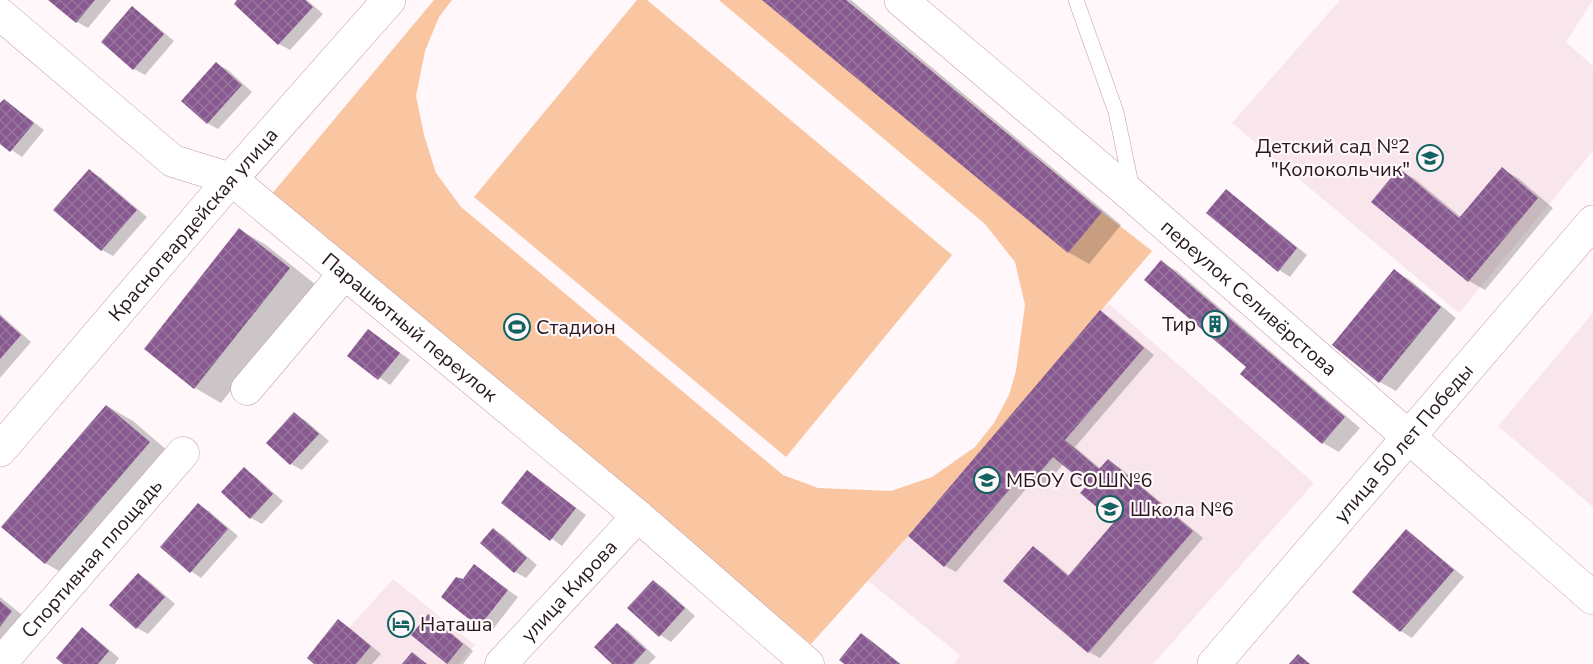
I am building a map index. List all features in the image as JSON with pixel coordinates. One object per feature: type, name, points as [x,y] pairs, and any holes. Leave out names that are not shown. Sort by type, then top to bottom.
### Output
[{"type":"street","name":"Красногвардейская улица","points":[[0,450],[231,179],[389,0]]},
{"type":"street","name":"переулок Селивёрстова","points":[[901,0],[1134,198],[1593,598]]},
{"type":"street","name":"Парашютный переулок","points":[[0,14],[173,160],[231,179],[638,516],[808,664]]},
{"type":"street","name":"улица 50 лет Победы","points":[[1214,664],[1593,222]]},
{"type":"street","points":[[247,389],[345,273]]},
{"type":"street","name":"Спортивная площадь","points":[[0,664],[183,453]]},
{"type":"street","name":"улица Кирова","points":[[501,664],[638,516]]},
{"type":"lane","points":[[1076,0],[1116,112],[1134,198]]},
{"type":"shaded area","name":"Стадион","points":[[434,0],[452,0],[439,17],[425,51],[416,96],[424,135],[436,173],[461,207],[783,475],[818,488],[891,491],[932,477],[975,447],[994,423],[1009,395],[1016,371],[1025,305],[1015,262],[985,224],[719,0],[846,0],[1152,251],[908,536],[811,644],[271,195]]},
{"type":"shaded area","points":[[637,0],[647,0],[952,255],[786,457],[474,197]]},
{"type":"shaded area","name":"Детский сад №2 \"Колокольчик\"","points":[[1340,0],[1593,0],[1566,42],[1593,66],[1593,151],[1459,313],[1232,123]]},
{"type":"shaded area","name":"Школа №6","points":[[1109,304],[1314,483],[1153,664],[954,664],[960,655],[867,580],[908,536],[1100,310]]},
{"type":"shaded area","points":[[1593,313],[1593,507],[1498,426]]},
{"type":"shaded area","name":"Наташа","points":[[393,579],[475,645],[458,664],[314,664],[307,658],[338,619],[349,628]]},
{"type":"building","points":[[48,0],[95,0],[76,23]]},
{"type":"building","points":[[237,0],[305,0],[313,7],[278,45],[234,4]]},
{"type":"building","points":[[762,0],[846,0],[1102,212],[1068,253]]},
{"type":"building","points":[[132,6],[164,34],[133,70],[101,42]]},
{"type":"building","points":[[216,62],[242,85],[207,124],[181,101]]},
{"type":"building","points":[[4,99],[34,123],[10,152],[0,144],[0,103]]},
{"type":"building","points":[[1502,167],[1538,198],[1468,282],[1371,202],[1399,168],[1459,218]]},
{"type":"building","points":[[89,169],[137,210],[101,251],[53,210]]},
{"type":"building","points":[[1226,189],[1297,248],[1278,272],[1206,213]]},
{"type":"building","points":[[239,228],[290,268],[194,389],[144,349]]},
{"type":"building","name":"Тир","points":[[1161,260],[1345,417],[1322,444],[1240,374],[1246,367],[1144,280]]},
{"type":"building","points":[[1394,269],[1441,307],[1379,383],[1332,345]]},
{"type":"building","name":"МБОУ СОШ№6","points":[[1100,310],[1144,348],[1065,440],[1099,469],[1108,459],[1193,531],[1088,653],[1003,581],[1033,546],[1068,576],[1114,522],[1080,493],[1087,485],[1053,457],[1030,484],[1021,476],[944,567],[908,536]]},
{"type":"building","points":[[0,316],[21,335],[0,359]]},
{"type":"building","points":[[368,329],[400,353],[378,380],[347,356]]},
{"type":"building","points":[[106,405],[150,442],[45,564],[1,527]]},
{"type":"building","points":[[294,412],[319,434],[290,465],[266,443]]},
{"type":"building","points":[[244,467],[273,494],[250,519],[221,492]]},
{"type":"building","points":[[527,470],[576,508],[550,541],[501,503]]},
{"type":"building","points":[[198,503],[228,529],[190,573],[160,547]]},
{"type":"building","points":[[493,528],[527,558],[514,573],[480,543]]},
{"type":"building","points":[[1406,529],[1454,570],[1400,632],[1352,592]]},
{"type":"building","points":[[474,564],[508,590],[479,627],[441,597],[456,577],[463,579]]},
{"type":"building","points":[[138,573],[165,597],[136,629],[109,605]]},
{"type":"building","points":[[653,580],[685,608],[659,637],[627,608]]},
{"type":"building","points":[[0,601],[12,611],[0,627]]},
{"type":"building","points":[[428,614],[463,644],[447,664],[411,635]]},
{"type":"building","points":[[338,619],[371,646],[356,664],[314,664],[307,658]]},
{"type":"building","points":[[617,623],[646,650],[633,664],[612,664],[594,647]]},
{"type":"building","points":[[82,627],[109,651],[98,664],[63,664],[56,658]]},
{"type":"building","points":[[861,633],[900,664],[844,664],[839,660]]},
{"type":"building","points":[[412,652],[427,664],[402,664]]},
{"type":"building","points":[[1298,654],[1310,664],[1289,664]]},
{"type":"place","name":"Детский сад №2 \"Колокольчик\"","points":[[1430,158]]},
{"type":"place","name":"Тир","points":[[1215,324]]},
{"type":"place","name":"Стадион","points":[[517,327]]},
{"type":"place","name":"МБОУ СОШ№6","points":[[987,480]]},
{"type":"place","name":"Школа №6","points":[[1110,509]]},
{"type":"place","name":"Наташа","points":[[401,624]]}]
